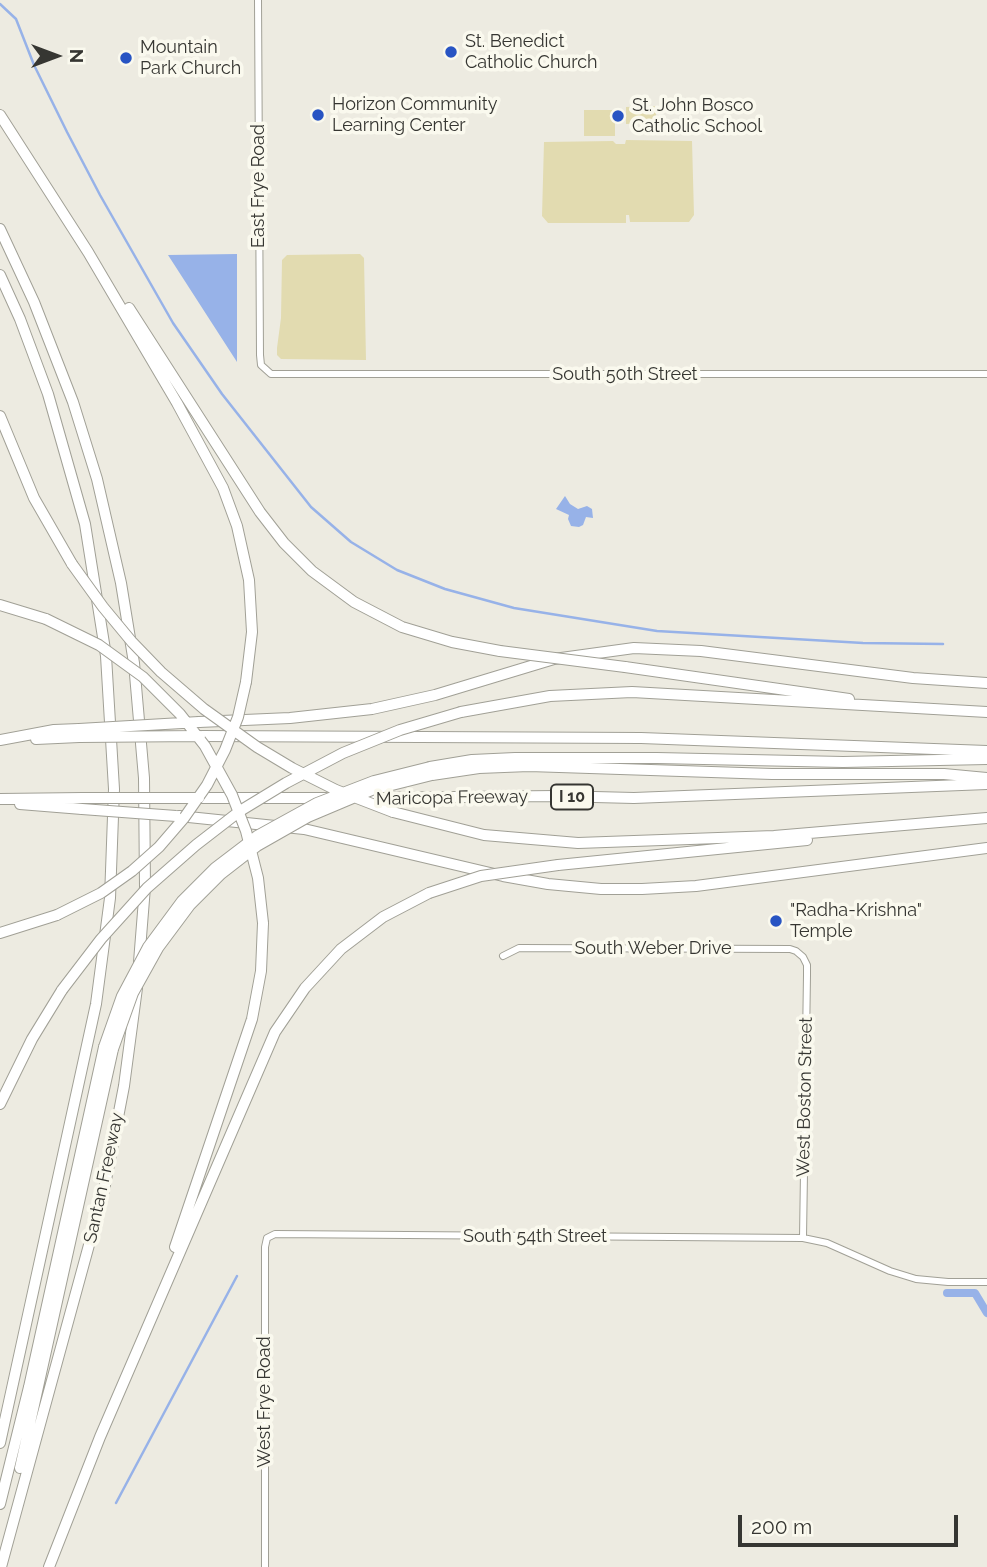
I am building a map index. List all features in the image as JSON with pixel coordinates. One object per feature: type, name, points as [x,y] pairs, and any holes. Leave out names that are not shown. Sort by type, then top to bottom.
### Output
[{"type":"highway","points":[[0,115],[88,252],[199,443],[233,513],[244,552],[251,593],[251,647],[237,717],[225,750],[207,785],[184,818],[159,847],[101,893],[57,915],[0,933]]},
{"type":"highway","name":"Santan Freeway","points":[[0,229],[34,302],[59,365],[81,427],[103,504],[130,631],[141,718],[145,860],[132,1033],[117,1125],[91,1242],[1,1565]]},
{"type":"highway","points":[[88,252],[116,288],[275,533],[302,562],[343,595],[390,621],[439,639],[500,651],[897,706]]},
{"type":"highway","points":[[0,275],[48,394],[85,524],[105,643],[114,763],[112,870],[96,1004],[0,1443]]},
{"type":"highway","points":[[0,416],[34,498],[72,564],[132,642],[161,672],[204,709],[257,747],[343,793],[393,812],[484,835],[565,843],[694,840],[987,818]]},
{"type":"highway","points":[[0,605],[46,619],[99,645],[143,677],[180,714],[205,746],[227,783],[246,831],[258,878],[263,923],[261,971],[252,1018],[159,1300]]},
{"type":"highway","points":[[0,740],[199,722],[290,718],[372,709],[435,695],[554,659],[634,648],[701,650],[913,678],[987,683]]},
{"type":"highway","points":[[0,1104],[32,1039],[62,990],[101,939],[147,888],[240,811],[302,774],[350,750],[407,728],[461,712],[551,696],[618,692],[987,712]]},
{"type":"highway","points":[[79,733],[641,738],[987,751]]},
{"type":"highway","points":[[1,1565],[118,1006],[136,967],[160,929],[182,901],[207,876],[243,846],[310,806],[346,790],[388,776],[472,760],[691,758],[843,762],[987,758]]},
{"type":"highway","points":[[0,1504],[109,1048],[133,993],[158,948],[190,905],[221,874],[263,842],[317,813],[372,790],[432,775],[479,768],[528,766],[782,774],[944,774],[987,778]]},
{"type":"highway","name":"Maricopa Freeway","points":[[83,804],[199,798],[634,798],[987,784]]},
{"type":"highway","points":[[0,801],[83,804],[304,829],[511,878],[601,889],[714,884],[987,848]]},
{"type":"highway","points":[[49,1567],[85,1474],[258,1068],[289,1010],[322,968],[351,940],[394,910],[429,893],[481,876],[558,865],[841,837],[893,827]]},
{"type":"street","name":"East Frye Road","points":[[258,0],[260,355],[261,365],[265,370]]},
{"type":"street","name":"South 50th Street","points":[[265,370],[278,375],[987,374]]},
{"type":"street","name":"South Weber Drive","points":[[503,956],[519,948],[790,949],[803,957]]},
{"type":"street","name":"West Boston Street","points":[[803,957],[807,965],[803,1238]]},
{"type":"street","name":"South 54th Street","points":[[267,1238],[275,1234],[803,1238],[827,1243],[890,1271],[916,1279],[987,1282]]},
{"type":"street","name":"West Frye Road","points":[[265,1567],[267,1238]]},
{"type":"shaded area","points":[[656,106],[656,123],[626,124],[626,107]]},
{"type":"shaded area","points":[[584,110],[615,110],[615,136],[584,136]]},
{"type":"shaded area","points":[[626,140],[692,141],[694,215],[689,222],[630,222],[629,215],[626,215],[626,223],[548,223],[542,216],[544,142],[613,141],[616,144],[625,144]]},
{"type":"shaded area","points":[[360,254],[364,258],[366,360],[281,359],[277,355],[277,348],[281,318],[282,260],[287,255]]},
{"type":"water","points":[[237,254],[237,362],[168,255]]},
{"type":"water","points":[[565,496],[570,504],[578,509],[587,506],[592,509],[593,518],[586,517],[583,525],[579,527],[571,526],[569,515],[556,509]]},
{"type":"waterway","points":[[0,4],[16,19],[34,65],[67,132],[173,323],[222,394],[311,507],[351,542],[397,570],[445,589],[514,608],[657,631],[863,643],[943,644]]},
{"type":"waterway","points":[[116,1503],[237,1276]]},
{"type":"waterway","points":[[947,1293],[975,1293],[987,1313]]},
{"type":"place","name":"St. Benedict Catholic Church","points":[[451,52]]},
{"type":"place","name":"Mountain Park Church","points":[[126,58]]},
{"type":"place","name":"Horizon Community Learning Center","points":[[318,115]]},
{"type":"place","name":"St. John Bosco Catholic School","points":[[618,116]]},
{"type":"place","name":"\"Radha-Krishna\" Temple","points":[[776,921]]}]
